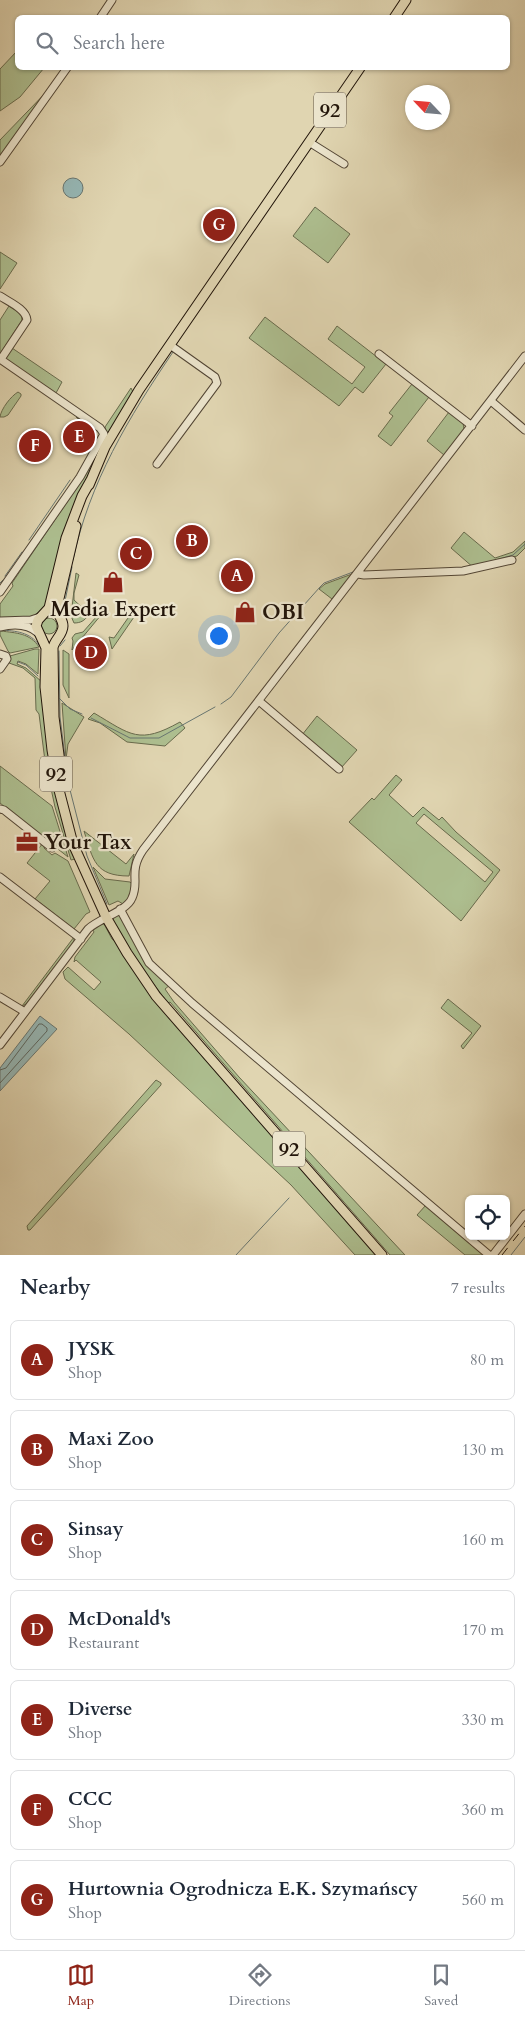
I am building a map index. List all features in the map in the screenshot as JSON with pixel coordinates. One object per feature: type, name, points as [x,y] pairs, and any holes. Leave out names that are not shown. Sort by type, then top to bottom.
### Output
[{"type":"main road","points":[[396,15],[406,0]]},
{"type":"main road","name":"92","points":[[359,70],[122,416],[82,496],[66,538],[50,605],[36,623],[46,648],[46,687],[55,772],[68,828],[106,917],[132,961],[166,1009],[382,1255]]},
{"type":"main road","name":"92","points":[[80,858],[64,787],[54,717],[53,648],[63,627],[57,607],[71,542],[91,480]]},
{"type":"main road","points":[[42,615],[52,612],[58,615]]},
{"type":"main road","points":[[40,635],[52,640],[58,637]]},
{"type":"street","points":[[102,15],[112,0]]},
{"type":"street","points":[[0,162],[66,70]]},
{"type":"street","points":[[309,142],[344,164]]},
{"type":"street","points":[[0,296],[25,312],[28,317],[0,359],[100,428],[104,434],[80,477],[0,592]]},
{"type":"street","points":[[157,464],[217,383],[215,377],[170,345]]},
{"type":"street","points":[[379,354],[472,426]]},
{"type":"street","points":[[0,1045],[80,939],[94,924],[126,906],[132,898],[135,888],[134,868],[140,855],[525,356]]},
{"type":"street","points":[[491,401],[525,430]]},
{"type":"street","points":[[358,574],[364,576],[463,572],[512,560]]},
{"type":"street","points":[[0,621],[31,620],[42,615]]},
{"type":"street","points":[[0,626],[19,625],[30,628],[40,635]]},
{"type":"street","points":[[0,654],[6,656],[7,659],[0,669]]},
{"type":"street","points":[[259,701],[339,769]]},
{"type":"street","points":[[0,809],[4,810],[52,848]]},
{"type":"street","points":[[0,877],[80,939]]},
{"type":"street","points":[[120,909],[149,963],[199,1009],[489,1255]]},
{"type":"street","points":[[0,996],[25,1012]]},
{"type":"street","points":[[493,1255],[525,1214]]},
{"type":"green space","points":[[15,53],[15,70],[42,70],[20,97],[0,111],[0,69]]},
{"type":"green space","points":[[55,83],[0,158],[0,140]]},
{"type":"green space","points":[[315,207],[350,234],[328,263],[293,236]]},
{"type":"green space","points":[[0,252],[17,263],[0,289]]},
{"type":"green space","points":[[9,306],[21,314],[22,320],[0,354],[0,320]]},
{"type":"green space","points":[[265,317],[352,384],[365,367],[328,339],[337,326],[386,364],[363,393],[355,387],[339,406],[249,338]]},
{"type":"green space","points":[[12,348],[62,382],[56,393],[5,359]]},
{"type":"green space","points":[[412,384],[429,397],[391,446],[378,436],[393,416],[389,413]]},
{"type":"green space","points":[[131,388],[133,392],[104,443],[80,494],[48,601],[34,615],[22,618],[0,619],[0,604],[13,586],[12,583],[86,474],[106,431],[105,427]]},
{"type":"green space","points":[[18,392],[21,396],[8,415],[0,417],[2,410],[12,396]]},
{"type":"green space","points":[[449,412],[463,423],[464,429],[444,455],[427,441]]},
{"type":"green space","points":[[76,417],[96,429],[84,451],[78,447],[88,432],[90,433],[92,430]]},
{"type":"green space","points":[[464,532],[495,558],[513,552],[525,541],[525,548],[517,556],[474,568],[451,548]]},
{"type":"green space","points":[[76,573],[79,575],[74,600],[88,615],[82,621],[74,623],[71,616]]},
{"type":"green space","points":[[352,574],[332,599],[319,589],[325,584]]},
{"type":"green space","points":[[104,608],[108,610],[105,616],[101,615],[72,650],[72,638],[75,634],[83,632]]},
{"type":"green space","points":[[134,617],[112,649],[109,637],[114,638],[128,618]]},
{"type":"green space","points":[[46,618],[52,618],[57,623],[55,632],[46,634],[41,629],[41,623]]},
{"type":"green space","points":[[0,628],[1,631],[27,636],[39,647],[10,653],[0,635]]},
{"type":"green space","points":[[39,649],[38,674],[26,664],[18,661],[17,664],[26,668],[42,682],[48,750],[61,815],[75,859],[71,860],[55,807],[45,761],[39,714],[36,710],[35,678],[23,668],[9,663],[10,656]]},
{"type":"green space","points":[[63,650],[69,654],[69,698],[63,685]]},
{"type":"green space","points":[[62,703],[84,717],[68,744],[66,759]]},
{"type":"green space","points":[[94,713],[127,732],[136,734],[154,733],[180,722],[185,728],[165,746],[127,742],[100,723],[88,719]]},
{"type":"green space","points":[[317,716],[357,750],[341,768],[302,735]]},
{"type":"green space","points":[[0,766],[52,806],[68,857],[0,803]]},
{"type":"green space","points":[[396,775],[402,780],[389,795],[413,817],[423,807],[439,820],[442,817],[456,832],[500,870],[461,921],[349,822],[372,798],[374,800]],"holes":[[[424,814],[493,872],[485,882],[416,823]]]},
{"type":"green space","points":[[84,831],[126,864],[134,854],[129,876],[109,873],[97,864],[93,858]]},
{"type":"green space","points":[[43,843],[45,845],[44,848],[52,855],[55,853],[68,861],[90,912],[86,914],[74,929],[35,899],[50,881],[27,863]]},
{"type":"green space","points":[[93,867],[105,879],[130,882],[132,884],[130,896],[123,904],[118,901],[109,905]]},
{"type":"green space","points":[[118,913],[143,958],[170,985],[165,989],[174,1002],[239,1077],[405,1255],[390,1255],[170,1002],[168,1003],[137,962],[112,919],[113,915]]},
{"type":"green space","points":[[104,924],[112,939],[116,942],[151,995],[173,1022],[376,1255],[355,1255],[291,1185],[129,1034],[65,979],[63,972],[68,967],[94,990],[101,982],[76,960],[74,962],[75,957],[94,932],[93,930]]},
{"type":"green space","points":[[74,937],[74,942],[26,1004],[22,1006]]},
{"type":"green space","points":[[448,999],[481,1026],[463,1049],[461,1046],[472,1033],[441,1008]]},
{"type":"green space","points":[[156,1080],[161,1085],[28,1230],[27,1226]]},
{"type":"green space","points":[[426,1205],[465,1238],[465,1240],[468,1240],[486,1255],[465,1255],[417,1215]]},
{"type":"water","points":[[73,178],[80,181],[83,188],[80,195],[73,198],[66,195],[63,188],[66,181]]},
{"type":"water","points":[[40,1016],[57,1029],[0,1091],[0,1068]]},
{"type":"waterway","points":[[73,560],[89,504],[112,452],[141,401],[173,352]]},
{"type":"waterway","points":[[29,540],[70,480]]},
{"type":"waterway","points":[[489,562],[513,555],[525,544]]},
{"type":"waterway","points":[[5,576],[22,552]]},
{"type":"waterway","points":[[65,601],[72,567]]},
{"type":"waterway","points":[[221,704],[231,697],[279,633],[324,583],[353,572]]},
{"type":"waterway","points":[[0,583],[3,580]]},
{"type":"waterway","points":[[65,608],[67,614]]},
{"type":"waterway","points":[[1,630],[27,635],[39,645]]},
{"type":"waterway","points":[[60,646],[65,640]]},
{"type":"waterway","points":[[59,651],[60,717],[68,781]]},
{"type":"waterway","points":[[18,662],[26,665],[38,676]]},
{"type":"waterway","points":[[59,698],[70,709],[82,714]]},
{"type":"waterway","points":[[91,718],[130,738],[159,738],[215,707]]},
{"type":"waterway","points":[[69,786],[87,856],[107,904]]},
{"type":"waterway","points":[[236,1255],[289,1198]]},
{"type":"waterway","points":[[511,1255],[525,1237]]},
{"type":"railway","points":[[502,1255],[525,1226]]},
{"type":"place","name":"Hurtownia Ogrodnicza E.K. Szymańscy","points":[[219,225]]},
{"type":"place","name":"Diverse","points":[[79,437]]},
{"type":"place","name":"CCC","points":[[35,446]]},
{"type":"place","name":"Maxi Zoo","points":[[192,541]]},
{"type":"place","name":"Sinsay","points":[[136,554]]},
{"type":"place","name":"JYSK","points":[[237,576]]},
{"type":"place","name":"Media Expert","points":[[113,582]]},
{"type":"place","name":"OBI","points":[[245,612]]},
{"type":"place","name":"McDonald's","points":[[91,653]]},
{"type":"place","name":"Your Tax","points":[[27,842]]}]
